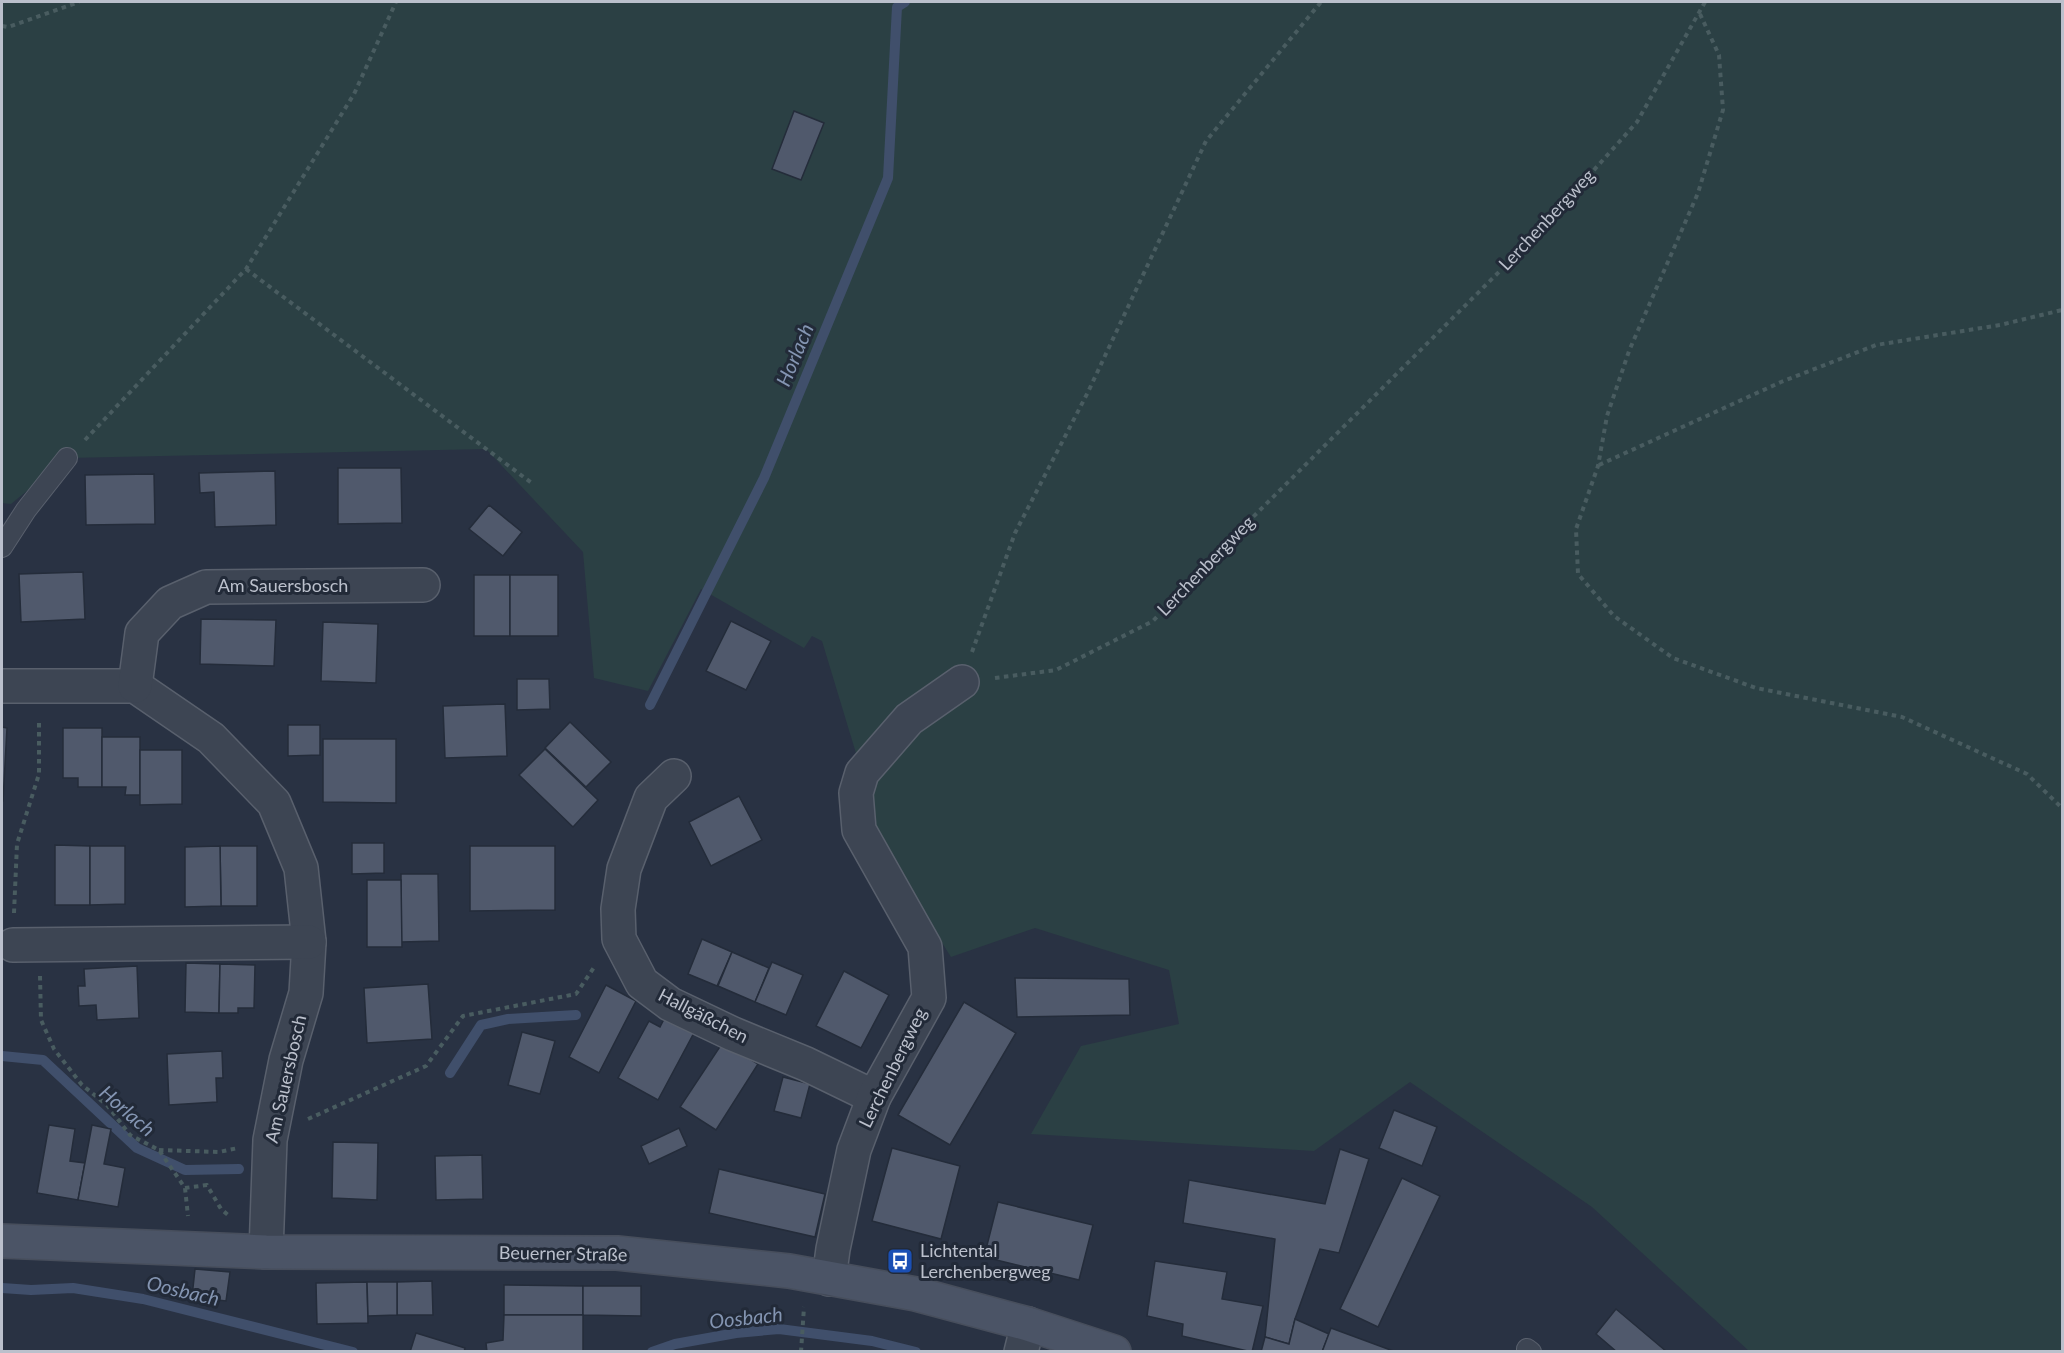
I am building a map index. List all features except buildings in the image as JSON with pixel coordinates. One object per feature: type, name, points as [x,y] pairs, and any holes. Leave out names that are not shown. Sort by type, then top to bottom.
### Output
[{"type":"main road","name":"Beuerner Straße","points":[[2,1241],[266,1252],[617,1253],[789,1271],[916,1294],[1024,1339],[1114,1352]]},
{"type":"street","name":"Am Sauersbosch","points":[[266,1252],[270,1140],[286,1060],[306,993],[309,942],[301,868],[274,803],[211,738],[135,687],[142,633],[170,603],[206,587],[423,585]]},
{"type":"street","name":"Lerchenbergweg","points":[[829,1278],[854,1150],[874,1097],[928,998],[925,947],[860,830],[856,793],[862,773],[909,719],[962,682]]},
{"type":"street","points":[[2,686],[135,687]]},
{"type":"street","name":"Hallgäßchen","points":[[674,776],[651,798],[624,869],[618,909],[619,939],[642,983],[670,1004],[733,1034],[806,1064],[874,1097]]},
{"type":"street","points":[[26,945],[309,942]]},
{"type":"lane","points":[[2,547],[26,510],[67,458]]},
{"type":"path","points":[[2,26],[8,27],[79,2]]},
{"type":"path","points":[[67,458],[246,269],[354,94],[396,2]]},
{"type":"path","points":[[962,682],[1015,533],[1088,392],[1206,141],[1322,2]]},
{"type":"path","name":"Lerchenbergweg","points":[[962,682],[1056,670],[1153,621],[1245,525],[1533,238],[1636,122],[1705,2]]},
{"type":"path","points":[[1700,14],[1719,55],[1723,110],[1698,193],[1629,351],[1607,416],[1598,466],[1576,529],[1578,574],[1614,616],[1673,658],[1756,688],[1902,717],[2027,774],[2062,808]]},
{"type":"path","points":[[246,269],[533,484]]},
{"type":"path","points":[[1598,466],[1781,382],[1876,345],[2000,325],[2062,310]]},
{"type":"path","points":[[39,685],[39,774],[17,844],[26,945],[41,1020],[54,1049],[82,1085],[107,1105],[129,1135],[159,1150],[219,1152],[270,1140],[302,1122],[426,1065],[463,1016],[576,993],[603,954],[619,939]]},
{"type":"path","points":[[159,1150],[185,1188],[207,1185]]},
{"type":"path","points":[[801,1352],[804,1309]]},
{"type":"green space","points":[[2,2],[2062,2],[2062,1351],[1749,1351],[1592,1207],[1410,1082],[1314,1151],[1031,1134],[1081,1046],[1179,1024],[1169,970],[1035,928],[951,957],[866,823],[862,773],[822,641],[812,636],[804,648],[701,589],[648,691],[594,678],[583,552],[486,449],[67,458],[11,504],[2,503]]},
{"type":"waterway","name":"Horlach","points":[[650,705],[764,478],[888,178],[897,7],[905,2]]},
{"type":"waterway","name":"Horlach","points":[[450,1073],[481,1025],[508,1019],[576,1015]]},
{"type":"waterway","name":"Horlach","points":[[2,1056],[43,1060],[137,1148],[185,1170],[239,1169]]},
{"type":"waterway","name":"Oosbach","points":[[2,1288],[31,1290],[73,1288],[143,1299],[353,1352]]},
{"type":"waterway","name":"Oosbach","points":[[652,1352],[675,1344],[736,1333],[779,1329],[872,1341],[916,1352]]},
{"type":"place","name":"Lichtental Lerchenbergweg","points":[[900,1261]]}]
